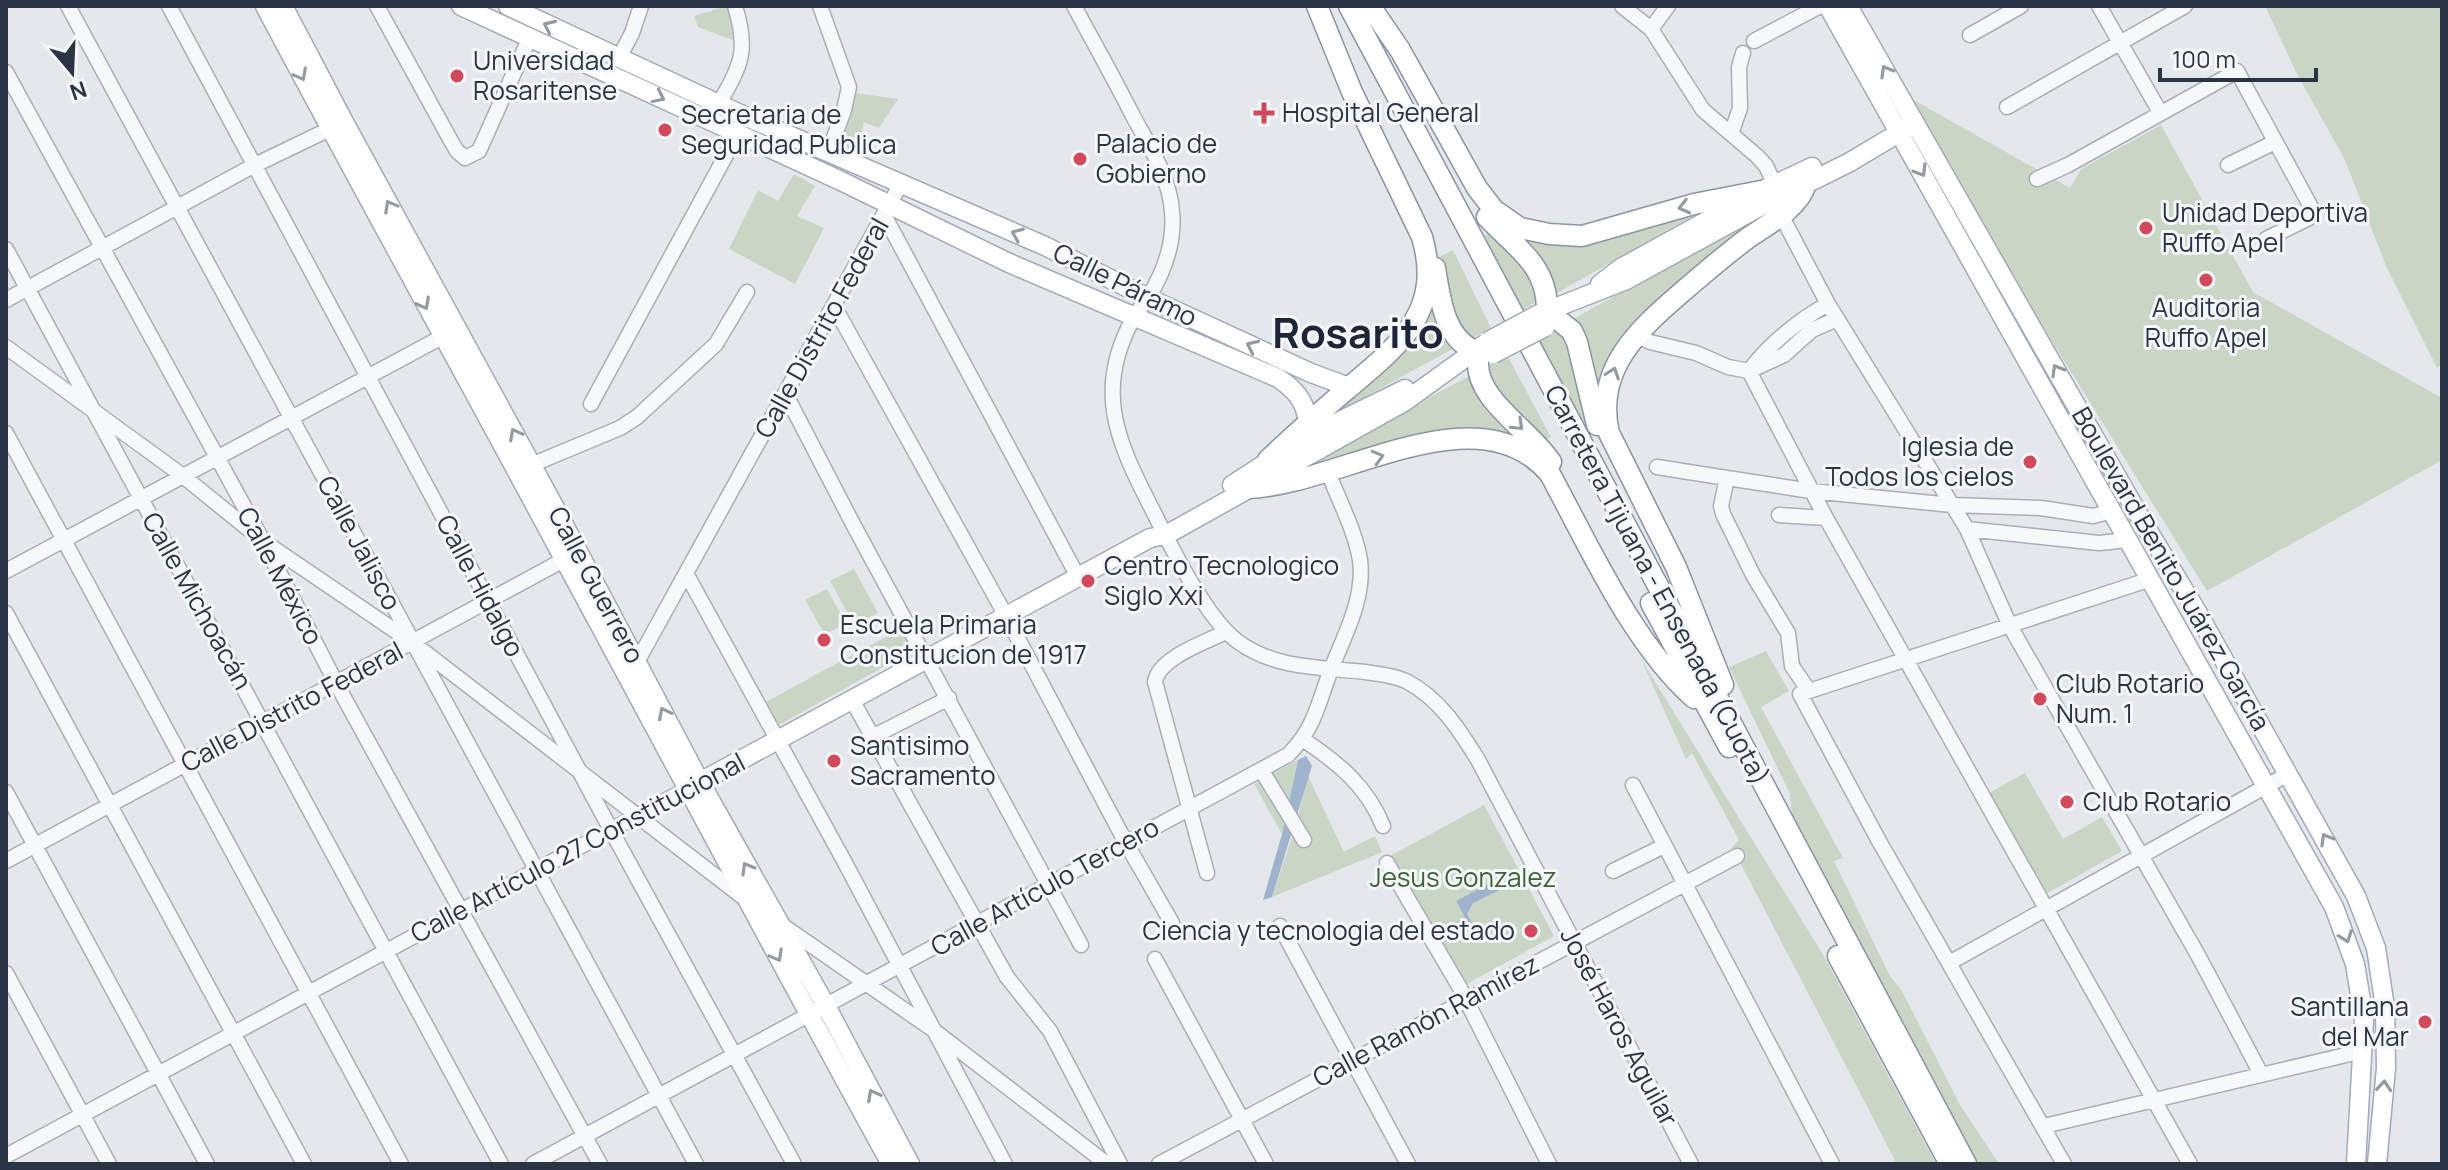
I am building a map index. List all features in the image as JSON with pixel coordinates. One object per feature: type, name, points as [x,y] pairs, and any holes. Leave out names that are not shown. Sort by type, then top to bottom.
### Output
[{"type":"highway","points":[[1268,460],[1403,339],[1424,303],[1428,273],[1427,254],[1418,229],[1337,59],[1317,6]]},
{"type":"highway","name":"Carretera Tijuana - Ensenada (Cuota)","points":[[1336,6],[1950,1164]]},
{"type":"highway","name":"Carretera Tijuana - Ensenada (Cuota)","points":[[1349,6],[1966,1164]]},
{"type":"highway","points":[[1372,8],[1476,203],[1540,273],[1545,285],[1546,318],[1572,331],[1600,435],[1671,574],[1693,610]]},
{"type":"highway","points":[[1372,8],[1400,50],[1477,188],[1494,210],[1520,228],[1582,236],[1694,204],[1768,188]]},
{"type":"highway","points":[[1337,59],[1354,85],[1423,226],[1450,328],[1457,340],[1483,352],[1479,379],[1486,391],[1549,458],[1645,627],[1659,660]]},
{"type":"highway","points":[[1735,731],[1727,696],[1693,610],[1662,538],[1615,449],[1606,423],[1605,409],[1612,370],[1635,335],[1728,253],[1781,215],[1801,196],[1806,184]]},
{"type":"highway","points":[[1248,488],[1288,484],[1446,438],[1490,439],[1517,446],[1538,460],[1550,474],[1615,591],[1659,660],[1708,710]]},
{"type":"main road","name":"Calle Guerrero","points":[[265,6],[531,465],[572,556],[693,786],[781,925],[910,1164]]},
{"type":"main road","name":"Calle Guerrero","points":[[283,6],[336,125],[442,337],[637,662],[744,898],[891,1164]]},
{"type":"main road","name":"Calle Distrito Federal","points":[[464,7],[738,133],[886,210]]},
{"type":"main road","name":"Calle Distrito Federal","points":[[515,8],[900,185]]},
{"type":"main road","name":"Boulevard Benito Juárez García","points":[[1845,10],[1914,118],[2356,896],[2376,948],[2385,1007],[2387,1038],[2377,1164]]},
{"type":"main road","name":"Boulevard Benito Juárez García","points":[[1845,10],[1896,129],[2334,907],[2347,937],[2364,1019],[2356,1164]]},
{"type":"main road","name":"Calle Artículo 27 Constitucional","points":[[693,786],[1159,533],[1248,488],[1404,402],[1433,380],[1585,296],[1626,280],[1806,184],[1914,118]]},
{"type":"main road","name":"Calle Artículo 27 Constitucional","points":[[1585,296],[1621,268],[1768,188],[1896,129]]},
{"type":"main road","name":"Calle Páramo","points":[[900,185],[1081,263],[1148,298],[1311,373],[1349,387]]},
{"type":"main road","name":"Calle Páramo","points":[[886,210],[1278,378],[1302,400],[1308,422]]},
{"type":"main road","points":[[1009,263],[1034,264],[1070,273],[1081,263],[1097,300]]},
{"type":"main road","name":"Calle Artículo 27 Constitucional","points":[[1159,533],[1268,460],[1313,434],[1398,391],[1433,380]]},
{"type":"main road","points":[[2064,424],[2080,442],[2100,446]]},
{"type":"street","name":"Calle Jalisco","points":[[68,6],[696,1164]]},
{"type":"street","name":"Calle Hidalgo","points":[[169,6],[580,773],[794,1164]]},
{"type":"street","points":[[377,6],[451,141],[465,158],[479,151],[530,37]]},
{"type":"street","points":[[498,6],[515,8]]},
{"type":"street","points":[[619,58],[641,6]]},
{"type":"street","points":[[719,104],[737,67],[744,41],[735,6]]},
{"type":"street","points":[[820,6],[849,87],[828,154]]},
{"type":"street","name":"José Haros Aguilar","points":[[1074,6],[1157,159],[1171,203],[1173,224],[1169,252],[1148,298],[1134,317],[1115,370],[1111,397],[1113,419],[1159,533],[1207,608],[1226,632],[1248,648],[1271,659],[1296,665],[1391,675],[1405,680],[1443,709],[1478,760],[1691,1164]]},
{"type":"street","points":[[1622,6],[1651,29]]},
{"type":"street","points":[[1640,6],[1651,29],[1703,110],[1766,166],[1768,188]]},
{"type":"street","points":[[1651,29],[1668,6]]},
{"type":"street","points":[[1754,41],[1820,6]]},
{"type":"street","points":[[1970,35],[2021,6]]},
{"type":"street","points":[[2099,6],[2160,112]]},
{"type":"street","points":[[2007,107],[2185,6]]},
{"type":"street","points":[[1731,134],[1740,108],[1739,67],[1743,53]]},
{"type":"street","points":[[2037,179],[2068,165],[2237,71],[2311,211],[2309,218],[2266,239]]},
{"type":"street","name":"Calle México","points":[[6,72],[600,1164]]},
{"type":"street","points":[[6,300],[253,166],[336,125]]},
{"type":"street","points":[[591,404],[738,133]]},
{"type":"street","points":[[2228,165],[2275,142]]},
{"type":"street","name":"Calle Distrito Federal","points":[[637,662],[900,185]]},
{"type":"street","points":[[886,210],[1078,577]]},
{"type":"street","points":[[1781,215],[1828,304],[1967,529],[2010,626],[2261,1074]]},
{"type":"street","name":"Calle Michoacán","points":[[6,249],[501,1164]]},
{"type":"street","points":[[531,465],[629,423],[716,344],[747,292]]},
{"type":"street","points":[[1749,371],[1761,355],[1828,304]]},
{"type":"street","points":[[834,306],[1172,923]]},
{"type":"street","points":[[1635,335],[1650,342],[1696,353],[1728,367],[1749,371],[1784,355],[1812,330],[1837,319]]},
{"type":"street","points":[[6,571],[442,337]]},
{"type":"street","points":[[6,347],[183,476],[263,541],[413,643],[744,898]]},
{"type":"street","points":[[1749,371],[1826,518],[2190,1164]]},
{"type":"street","points":[[786,395],[1081,945]]},
{"type":"street","points":[[6,433],[401,1164]]},
{"type":"street","points":[[1657,467],[1811,491],[1952,505],[2041,508],[2093,516],[2113,511]]},
{"type":"street","name":"Calle Artículo Tercero","points":[[533,1164],[1288,755],[1304,740],[1315,720],[1356,602],[1360,563],[1356,541],[1328,472]]},
{"type":"street","points":[[1727,478],[1721,506],[1723,514],[1753,575],[1788,633],[1792,666],[1804,693],[1949,963],[2064,1164]]},
{"type":"street","points":[[1779,515],[1826,518]]},
{"type":"street","points":[[1967,529],[2099,543],[2128,540]]},
{"type":"street","name":"Calle Distrito Federal","points":[[6,861],[572,556]]},
{"type":"street","points":[[687,575],[1005,1164]]},
{"type":"street","points":[[1804,693],[2151,579]]},
{"type":"street","points":[[6,613],[304,1164]]},
{"type":"street","points":[[1207,873],[1155,677],[1167,662],[1226,632]]},
{"type":"street","points":[[872,737],[949,698]]},
{"type":"street","points":[[852,700],[1015,988],[1050,1031],[1120,1164]]},
{"type":"street","points":[[1304,740],[1335,761],[1356,781],[1383,826]]},
{"type":"street","points":[[1262,771],[1304,840]]},
{"type":"street","points":[[1949,963],[2288,774]]},
{"type":"street","points":[[1633,785],[1826,1162]]},
{"type":"street","name":"Calle Artículo 27 Constitucional","points":[[6,1156],[693,786]]},
{"type":"street","points":[[6,792],[207,1164]]},
{"type":"street","points":[[1613,871],[1664,846]]},
{"type":"street","name":"Calle Ramón Ramírez","points":[[1159,1164],[1737,856]]},
{"type":"street","points":[[1387,863],[1465,999],[1549,1164]]},
{"type":"street","points":[[781,925],[932,1029],[1107,1164]]},
{"type":"street","points":[[1280,926],[1408,1164]]},
{"type":"street","points":[[1155,959],[1266,1164]]},
{"type":"street","points":[[6,973],[109,1164]]},
{"type":"street","points":[[2044,1126],[2363,1051]]},
{"type":"street","points":[[6,1156],[10,1164]]},
{"type":"green space","points":[[726,6],[735,41],[698,27],[694,16]]},
{"type":"green space","points":[[2265,6],[2442,6],[2442,365],[2437,368],[2386,266],[2345,160],[2298,76]]},
{"type":"green space","points":[[1896,90],[2070,188],[2081,169],[2161,125],[2253,292],[2442,398],[2442,460],[2207,591]]},
{"type":"green space","points":[[856,93],[898,99],[879,128],[864,122],[857,153],[842,145]]},
{"type":"green space","points":[[794,174],[815,186],[797,216],[824,228],[795,284],[729,249],[758,190],[778,201]]},
{"type":"green space","points":[[1787,201],[1691,279],[1600,394],[1573,319]]},
{"type":"green space","points":[[1712,205],[1557,293],[1550,276],[1513,232],[1544,243],[1588,244]]},
{"type":"green space","points":[[1491,232],[1531,274],[1538,301],[1519,312],[1479,238]]},
{"type":"green space","points":[[1453,250],[1491,328],[1474,337],[1461,330],[1444,290],[1439,257]]},
{"type":"green space","points":[[1431,301],[1456,347],[1308,428]]},
{"type":"green space","points":[[1554,330],[1566,336],[1591,418],[1582,422],[1536,340]]},
{"type":"green space","points":[[1507,355],[1551,437],[1541,443],[1512,415],[1488,374],[1490,364]]},
{"type":"green space","points":[[1473,374],[1519,439],[1496,431],[1446,431],[1273,480]]},
{"type":"green space","points":[[854,569],[878,613],[854,625],[830,581]]},
{"type":"green space","points":[[827,589],[846,623],[825,635],[805,600]]},
{"type":"green space","points":[[900,629],[912,651],[777,726],[764,703]]},
{"type":"green space","points":[[1766,651],[1789,691],[1761,707],[1843,858],[1834,861],[1890,976],[1902,991],[1960,1105],[1999,1164],[1972,1164],[1792,819],[1790,794],[1729,667]]},
{"type":"green space","points":[[1641,659],[1822,953],[1936,1164],[1897,1164],[1732,847],[1739,840],[1692,753],[1686,759]]},
{"type":"green space","points":[[1298,760],[1282,834],[1254,784]]},
{"type":"green space","points":[[2025,773],[2063,839],[2102,817],[2122,851],[2044,895],[1987,794]]},
{"type":"green space","points":[[1308,776],[1344,852],[1375,836],[1382,852],[1272,897],[1295,828]]},
{"type":"green space","name":"Jesus Gonzalez","points":[[1484,805],[1554,936],[1463,986],[1390,856]]},
{"type":"water","points":[[1306,756],[1312,766],[1272,897],[1263,900],[1282,834],[1298,760]]},
{"type":"water","points":[[1501,877],[1518,881],[1473,903],[1467,914],[1474,926],[1445,942],[1439,932],[1465,917],[1456,901]]},
{"type":"place","name":"Universidad Rosaritense","points":[[457,76]]},
{"type":"place","name":"Hospital General","points":[[1264,113]]},
{"type":"place","name":"Secretaria de Seguridad Publica","points":[[665,130]]},
{"type":"place","name":"Palacio de Gobierno","points":[[1080,159]]},
{"type":"place","name":"Unidad Deportiva Ruffo Apel","points":[[2146,228]]},
{"type":"place","name":"Auditoria Ruffo Apel","points":[[2206,280]]},
{"type":"place","name":"Iglesia de Todos los cielos","points":[[2030,462]]},
{"type":"place","name":"Centro Tecnologico Siglo Xxi","points":[[1088,581]]},
{"type":"place","name":"Escuela Primaria Constitucion de 1917","points":[[824,640]]},
{"type":"place","name":"Club Rotario Num. 1","points":[[2040,699]]},
{"type":"place","name":"Santisimo Sacramento","points":[[834,761]]},
{"type":"place","name":"Club Rotario","points":[[2067,802]]},
{"type":"place","name":"Ciencia y tecnologia del estado","points":[[1531,931]]},
{"type":"place","name":"Santillana del Mar","points":[[2425,1022]]},
{"type":"district","name":"Rosarito","points":[[1358,333]]}]
